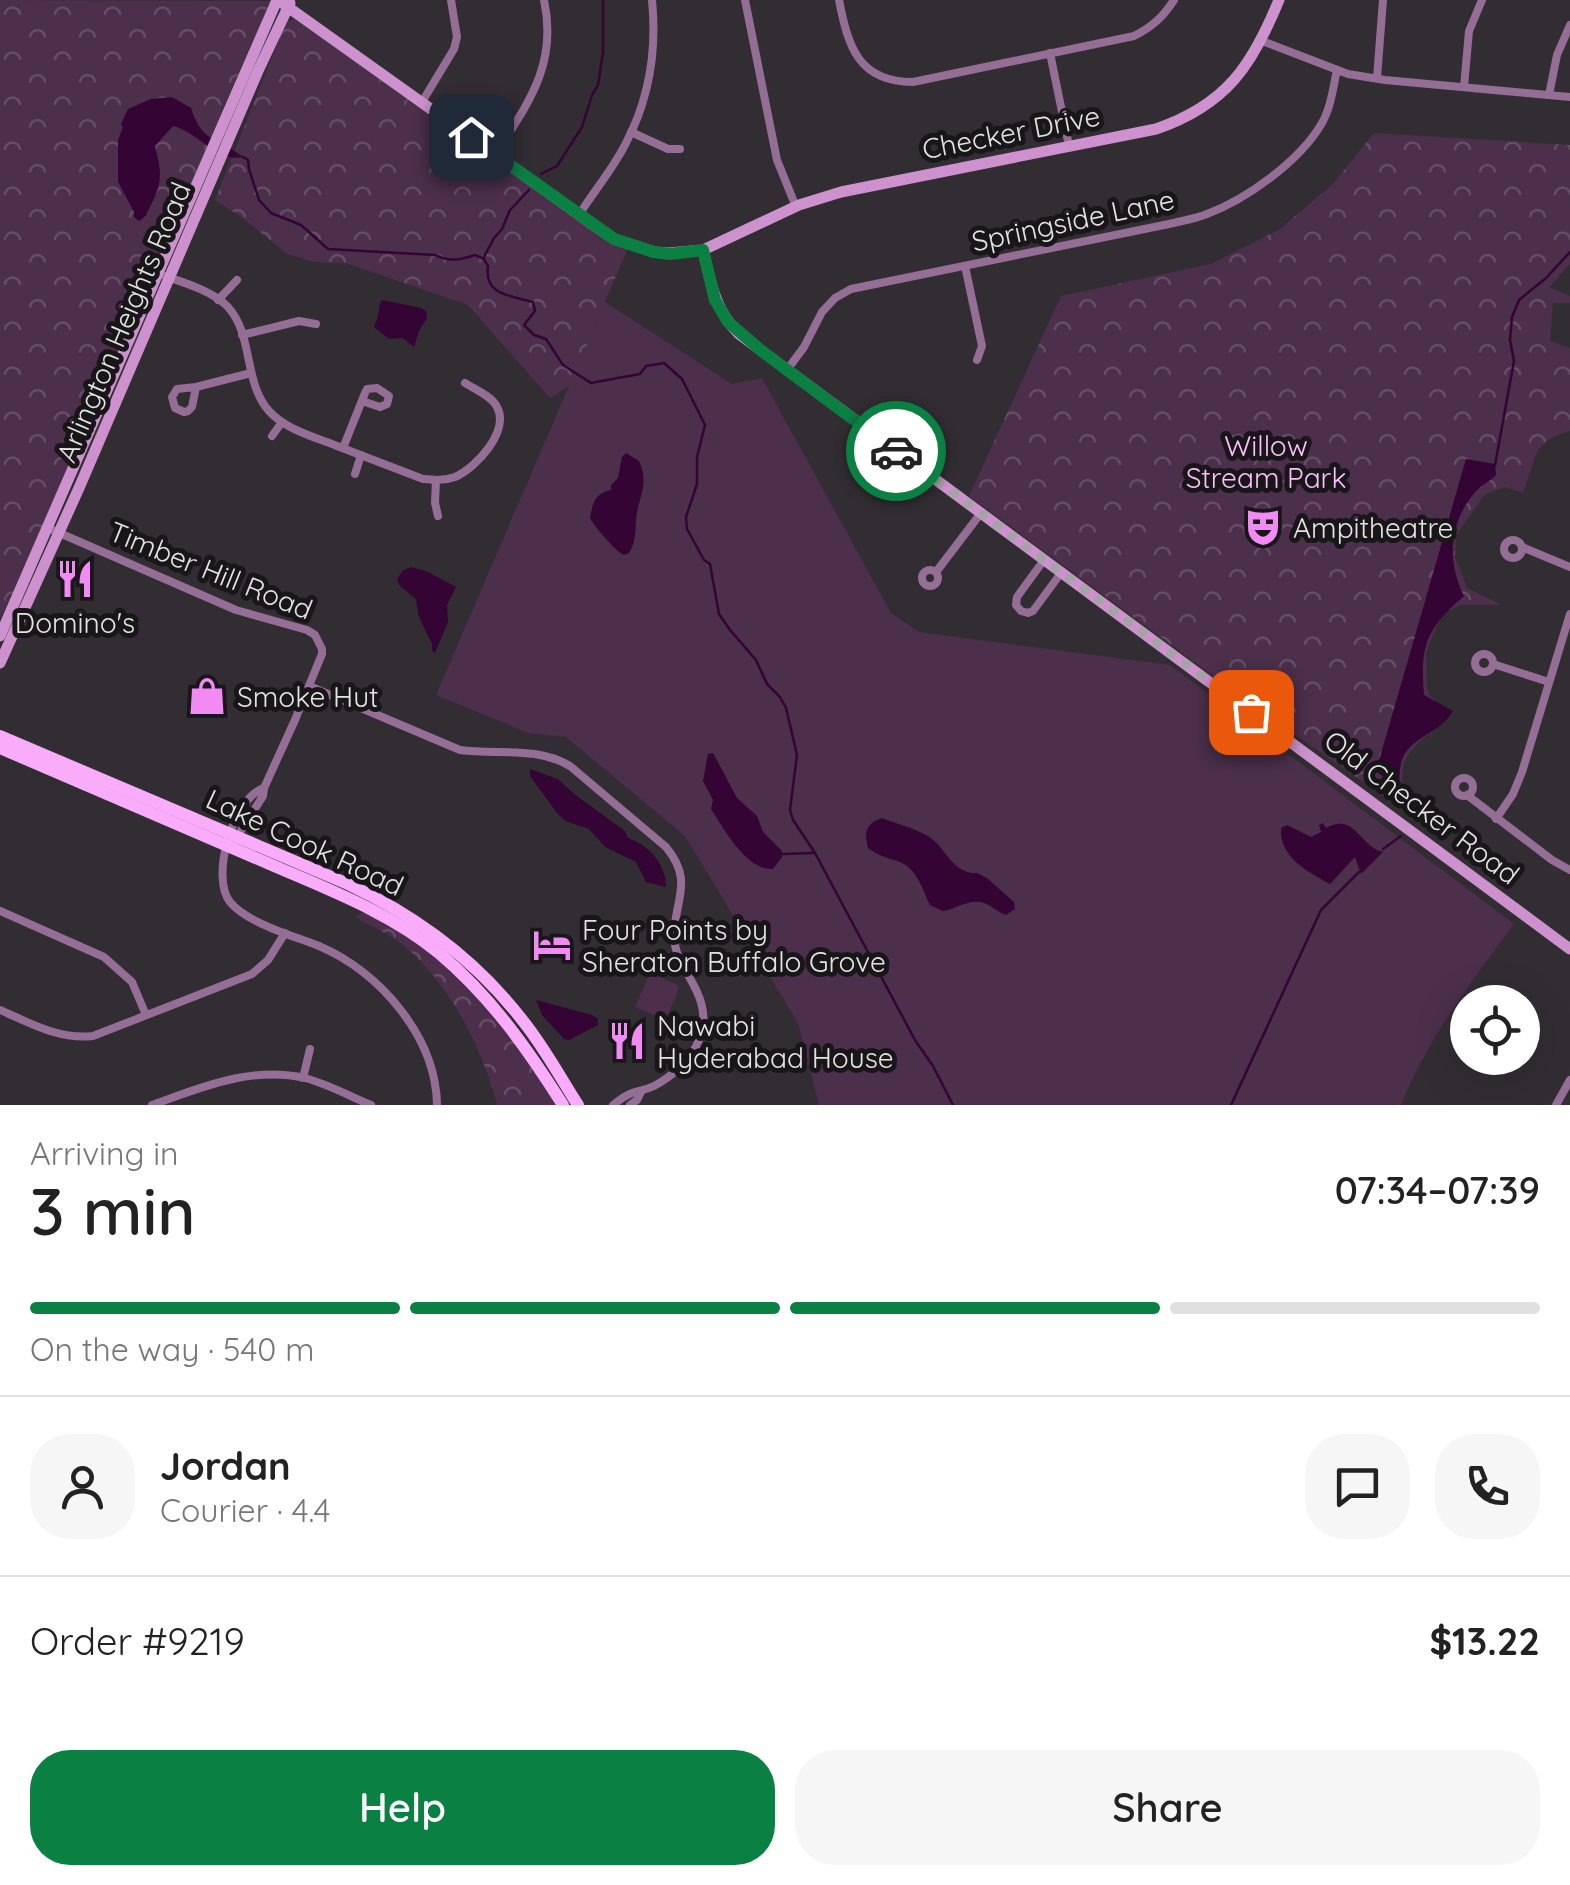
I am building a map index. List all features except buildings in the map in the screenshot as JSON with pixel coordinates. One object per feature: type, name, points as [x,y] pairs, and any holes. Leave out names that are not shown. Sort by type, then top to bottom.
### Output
[{"type":"main road","name":"Lake Cook Road","points":[[0,736],[232,839],[403,928],[436,951],[496,1008],[563,1105]]},
{"type":"main road","name":"Lake Cook Road","points":[[0,748],[376,897],[454,950],[500,993],[523,1020],[578,1105]]},
{"type":"street","points":[[422,102],[454,49],[457,37],[451,0]]},
{"type":"street","points":[[495,155],[531,99],[547,57],[544,0]]},
{"type":"street","points":[[579,215],[617,160],[646,90],[654,37],[652,0]]},
{"type":"street","points":[[745,0],[777,160],[796,207]]},
{"type":"street","points":[[853,0],[839,1],[846,36],[861,62],[872,72],[897,82],[913,82],[1134,36],[1158,21],[1174,0]]},
{"type":"street","name":"Checker Drive","points":[[703,250],[796,207],[840,192],[1156,129],[1181,120],[1213,100],[1240,75],[1262,41],[1279,0]]},
{"type":"street","points":[[1376,78],[1384,0]]},
{"type":"street","points":[[1464,87],[1467,41],[1482,0]]},
{"type":"street","points":[[284,2],[614,239],[670,254],[703,250]]},
{"type":"street","name":"Arlington Heights Road","points":[[0,664],[54,530],[284,2]]},
{"type":"street","points":[[1550,95],[1557,54],[1570,25]]},
{"type":"street","points":[[1262,41],[1338,70],[1376,78],[1570,97]]},
{"type":"street","points":[[1050,53],[1069,146]]},
{"type":"street","name":"Springside Lane","points":[[788,370],[822,312],[851,289],[1169,224],[1206,214],[1234,200],[1284,166],[1314,135],[1329,108],[1338,70]]},
{"type":"street","points":[[631,132],[668,149],[680,148]]},
{"type":"street","name":"Old Checker Road","points":[[703,250],[715,300],[728,322],[981,514],[1567,942]]},
{"type":"street","points":[[965,266],[982,346],[977,360]]},
{"type":"street","points":[[164,276],[218,300],[234,315],[266,408],[282,422],[423,480],[455,476],[482,458],[493,442],[499,411],[495,403],[465,383]]},
{"type":"street","points":[[218,300],[237,280]]},
{"type":"street","points":[[242,335],[299,321],[316,324]]},
{"type":"street","points":[[196,386],[251,373]]},
{"type":"street","points":[[344,448],[362,401]]},
{"type":"street","points":[[272,436],[282,422]]},
{"type":"street","points":[[864,426],[852,453],[864,482],[892,490],[903,486],[920,468]]},
{"type":"street","points":[[355,474],[361,455]]},
{"type":"street","points":[[436,480],[438,516]]},
{"type":"street","points":[[936,572],[981,514]]},
{"type":"street","name":"Arlington Heights Road","points":[[0,636],[54,530]]},
{"type":"street","name":"Timber Hill Road","points":[[54,530],[236,610],[315,635],[322,649],[309,686],[263,796],[232,839]]},
{"type":"street","points":[[1522,547],[1570,567]]},
{"type":"street","points":[[1044,560],[1017,597],[1019,609],[1033,611],[1062,573]]},
{"type":"street","points":[[1496,818],[1518,784],[1570,614]]},
{"type":"street","points":[[1493,664],[1549,682]]},
{"type":"street","points":[[309,686],[460,750],[544,753],[556,757],[676,859],[683,888],[674,934],[677,956],[702,1005],[705,1020],[700,1042],[694,1054],[660,1083],[612,1105]]},
{"type":"street","points":[[1468,795],[1570,870]]},
{"type":"street","points":[[232,839],[222,873],[223,890],[231,903],[243,914],[334,954],[362,971],[391,998],[421,1044],[433,1072],[438,1105]]},
{"type":"street","points":[[0,911],[104,957],[132,982],[146,1015]]},
{"type":"street","points":[[0,1010],[56,1034],[93,1036],[252,974],[268,960],[285,932]]},
{"type":"street","points":[[303,1078],[310,1049]]},
{"type":"street","points":[[152,1105],[256,1075],[303,1078],[371,1105]]},
{"type":"street","points":[[1556,1105],[1570,1080]]},
{"type":"street","points":[[630,1105],[641,1092]]},
{"type":"green space","points":[[0,0],[270,1],[20,581],[0,618]]},
{"type":"green space","points":[[295,19],[563,211],[627,250],[570,385],[550,398],[468,305],[346,263],[313,262],[286,253],[215,200],[286,22]]},
{"type":"green space","name":"Willow Stream Park","points":[[1374,133],[1570,145],[1570,264],[1549,287],[1570,296],[1570,303],[1553,303],[1550,341],[1570,348],[1570,431],[1541,446],[1523,493],[1505,487],[1485,494],[1456,535],[1455,557],[1467,588],[1502,605],[1460,605],[1442,614],[1426,652],[1427,688],[1430,696],[1451,710],[1405,760],[1402,778],[1408,813],[1250,703],[969,496],[1061,296],[1211,264],[1280,229],[1332,185]]},
{"type":"green space","points":[[605,302],[732,384],[762,378],[891,613],[919,632],[1170,665],[1514,924],[1469,985],[1450,985],[1450,1014],[1401,1105],[819,1105],[798,1023],[685,836],[566,737],[528,733],[436,695]]},
{"type":"green space","points":[[366,910],[428,951],[497,1015],[558,1105],[497,1105],[483,1061],[449,997],[403,945],[355,917]]},
{"type":"green space","points":[[650,973],[679,988],[666,1020],[635,1007]]},
{"type":"shaded area","points":[[172,97],[191,108],[206,134],[243,157],[224,155],[173,126],[155,146],[159,185],[146,216],[139,221],[118,182],[121,124],[128,109],[151,99]]},
{"type":"shaded area","points":[[382,300],[426,311],[427,318],[414,347],[403,338],[389,339],[375,328]]},
{"type":"shaded area","points":[[626,453],[639,461],[643,484],[634,541],[624,555],[590,518],[595,500],[611,490],[618,478]]},
{"type":"shaded area","points":[[1466,459],[1495,464],[1496,475],[1477,490],[1461,515],[1453,555],[1464,596],[1434,629],[1423,663],[1424,695],[1453,711],[1404,754],[1398,789],[1376,771]]},
{"type":"shaded area","points":[[411,567],[456,587],[447,605],[448,622],[435,653],[419,617],[416,599],[397,580],[402,571]]},
{"type":"shaded area","points":[[713,753],[737,798],[757,816],[763,832],[782,851],[773,869],[763,868],[745,856],[711,809],[713,800],[703,781],[708,754]]},
{"type":"shaded area","points":[[530,769],[558,779],[649,851],[660,863],[666,887],[646,882],[636,862],[605,847],[589,829],[565,821],[530,776]]},
{"type":"shaded area","points":[[882,818],[928,836],[962,870],[987,878],[1014,902],[1015,909],[1006,915],[979,902],[943,911],[930,905],[911,870],[868,848],[868,829]]},
{"type":"shaded area","points":[[1323,823],[1326,828],[1336,824],[1351,827],[1383,852],[1361,874],[1355,857],[1330,884],[1296,862],[1282,838],[1281,828],[1287,825],[1311,837],[1321,832],[1319,825]]},
{"type":"shaded area","points":[[536,1000],[592,1015],[598,1019],[598,1025],[564,1039],[542,1015]]},
{"type":"waterway","points":[[541,174],[557,166],[582,127],[598,85],[603,52],[603,0]]},
{"type":"waterway","points":[[243,157],[248,160],[259,200],[271,213],[301,225],[328,249],[482,258]]},
{"type":"waterway","points":[[484,257],[510,210],[529,190]]},
{"type":"waterway","points":[[1495,465],[1514,361],[1510,340],[1512,317],[1519,300],[1570,252]]},
{"type":"waterway","points":[[483,258],[494,289],[533,302],[535,311],[524,325],[534,335],[546,339],[563,365],[591,383],[640,374],[646,366],[664,363],[682,379],[705,425],[697,457],[697,484],[686,517],[687,529],[710,564],[719,614],[756,660],[767,684],[786,708],[797,755],[790,810],[793,820],[815,853],[953,1105]]},
{"type":"waterway","points":[[1396,786],[1410,811]]},
{"type":"waterway","points":[[1383,849],[1401,836]]},
{"type":"waterway","points":[[783,854],[813,853]]},
{"type":"waterway","points":[[1231,1105],[1321,910],[1359,872]]},
{"type":"way so far","points":[[896,451],[1251,712]]},
{"type":"place","name":"Ampitheatre","points":[[1263,527]]},
{"type":"place","name":"Domino's","points":[[75,579]]},
{"type":"place","name":"Smoke Hut","points":[[207,696]]},
{"type":"place","name":"Four Points by Sheraton Buffalo Grove","points":[[552,945]]},
{"type":"place","name":"Nawabi Hyderabad House","points":[[627,1041]]},
{"type":"route","points":[[471,137],[614,239],[670,254],[703,250],[715,300],[739,334],[896,451]]}]
